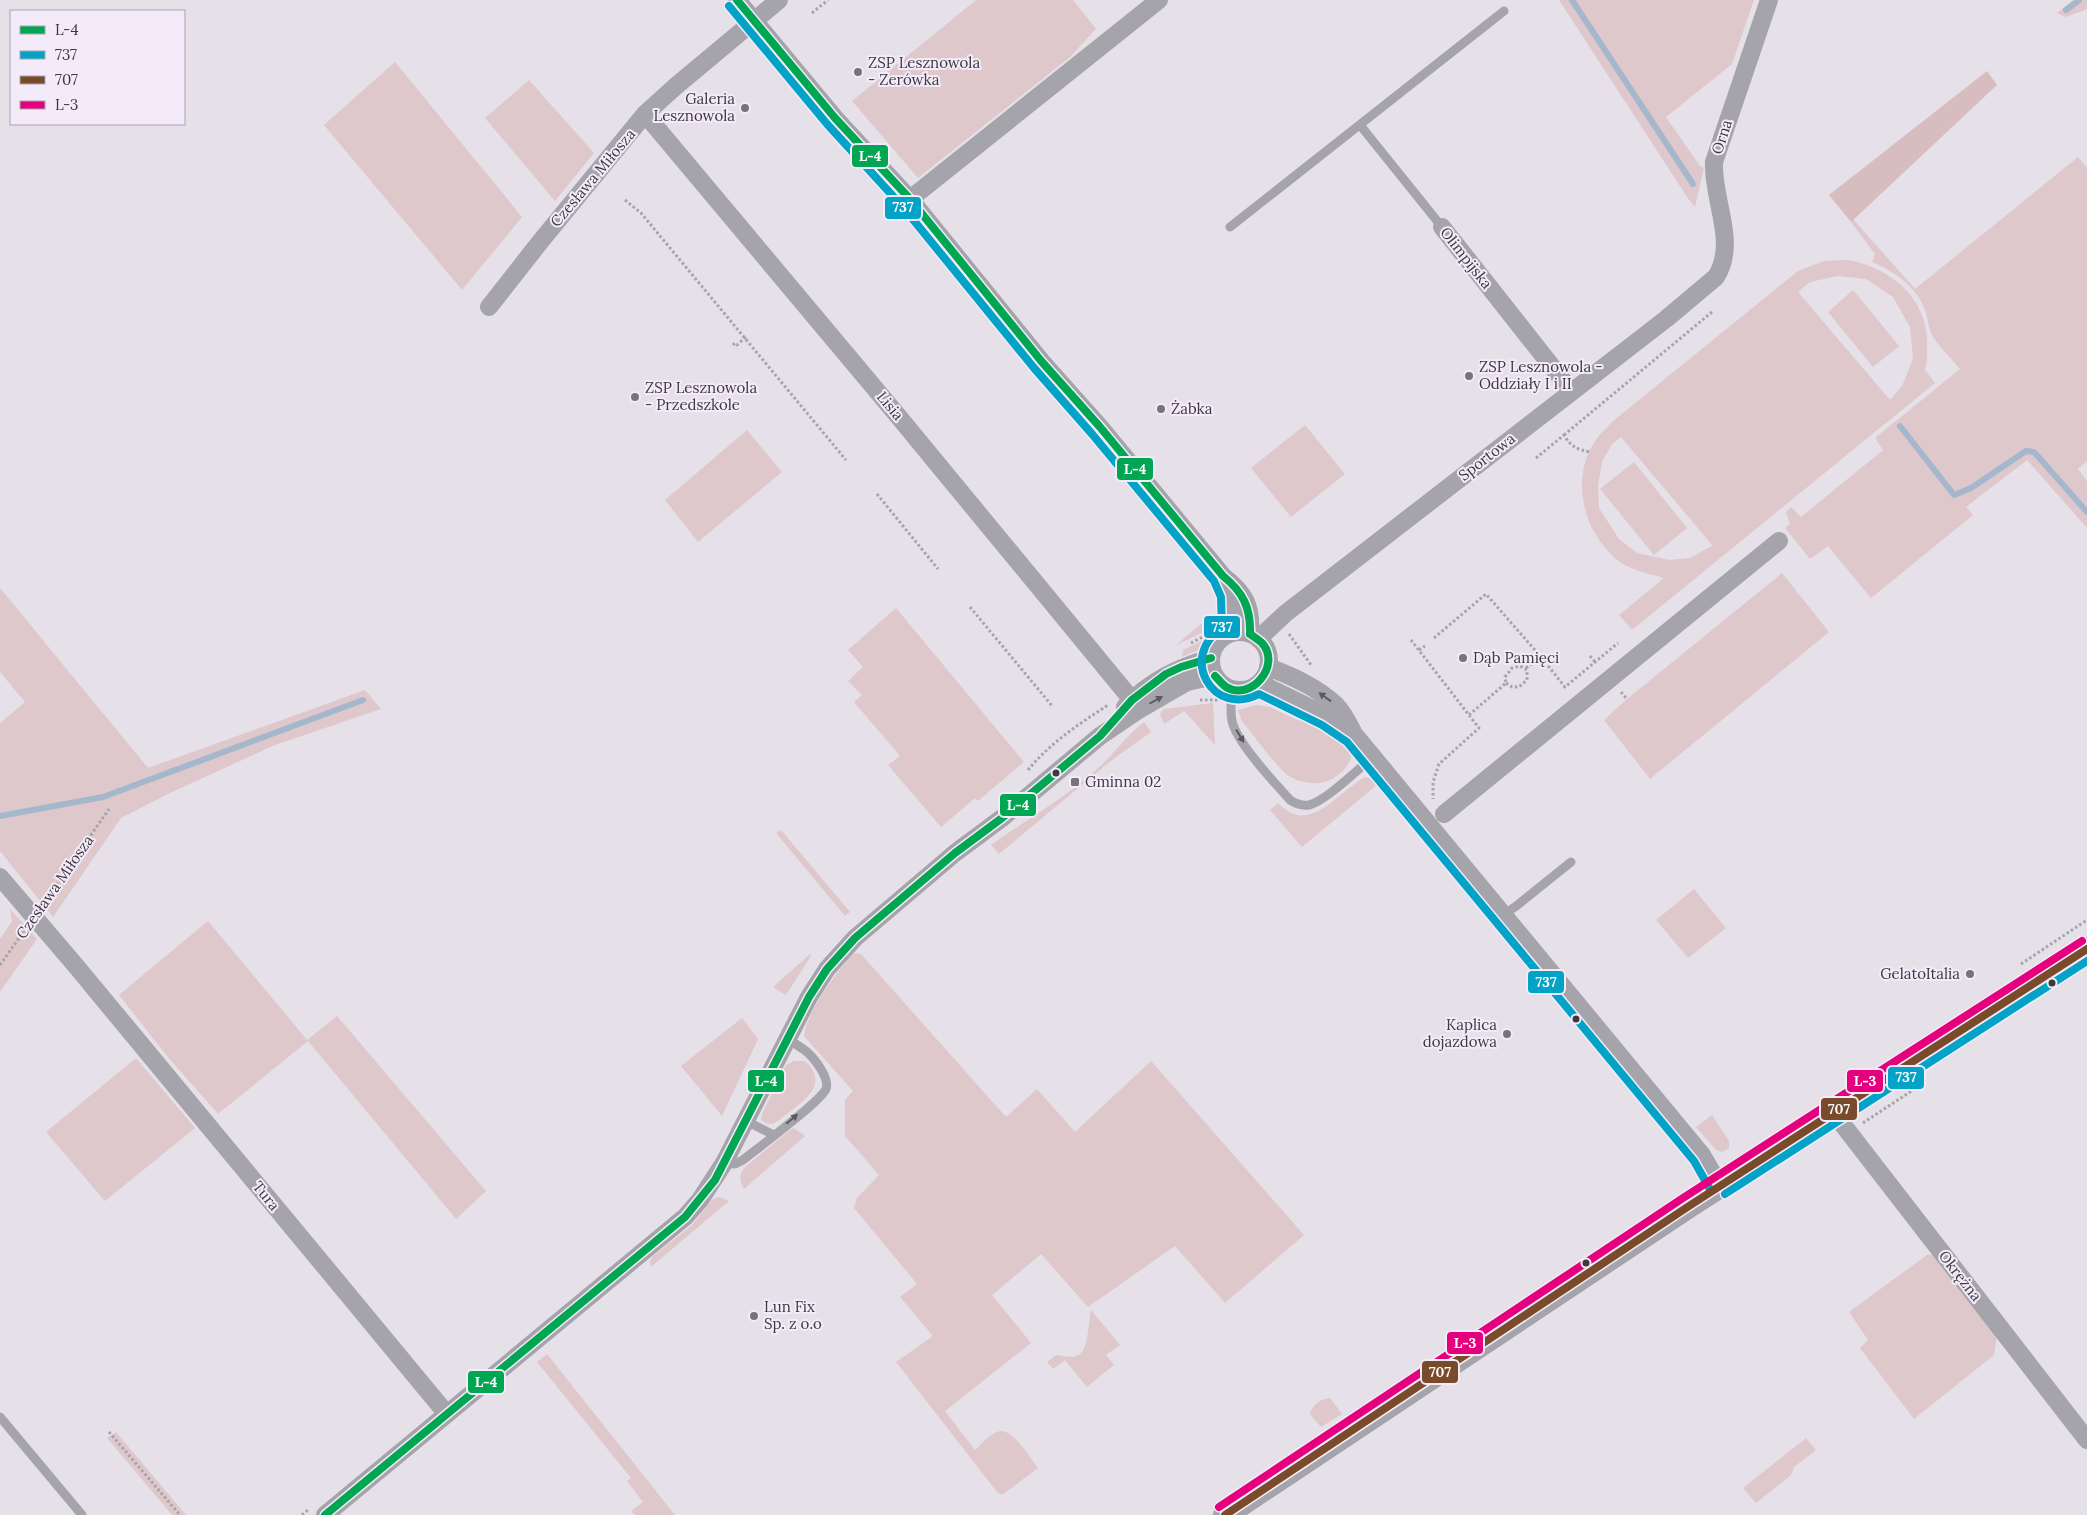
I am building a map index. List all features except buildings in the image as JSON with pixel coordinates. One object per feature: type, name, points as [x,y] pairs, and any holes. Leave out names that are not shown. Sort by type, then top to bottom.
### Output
[{"type":"main road","points":[[1225,1515],[1720,1186],[2087,949]]},
{"type":"street","points":[[737,0],[835,118],[910,199],[1042,362],[1100,427],[1223,576],[1241,591],[1248,605],[1254,637]]},
{"type":"street","name":"Czesława Miłosza","points":[[488,307],[645,114],[779,0]]},
{"type":"street","points":[[910,199],[1159,0]]},
{"type":"street","name":"Orna","points":[[1716,277],[1722,268],[1726,244],[1713,179],[1714,162],[1769,0]]},
{"type":"street","name":"Lisia","points":[[645,114],[1132,700]]},
{"type":"street","name":"Olimpijska","points":[[1442,227],[1572,392]]},
{"type":"street","name":"Sportowa","points":[[1254,637],[1673,314],[1716,277]]},
{"type":"street","points":[[1439,811],[1779,542]]},
{"type":"street","points":[[1223,576],[1231,594],[1232,634]]},
{"type":"street","points":[[1241,632],[1254,637],[1266,650],[1268,667],[1259,682],[1232,696],[1215,676],[1211,658],[1219,641],[1232,634],[1241,632]]},
{"type":"street","points":[[1100,736],[1132,700],[1166,674],[1181,667],[1211,658]]},
{"type":"street","points":[[1268,667],[1306,684],[1336,705],[1345,716],[1354,734],[1702,1155],[1720,1186]]},
{"type":"street","points":[[325,1515],[446,1413],[672,1229],[700,1200],[724,1163],[809,997],[826,970],[855,938],[955,853],[1002,818],[1100,736],[1137,711],[1187,682],[1215,676]]},
{"type":"street","points":[[1259,682],[1327,716],[1354,734]]},
{"type":"street","name":"Tura","points":[[0,877],[87,978],[446,1413]]},
{"type":"street","name":"Okrężna","points":[[1833,1112],[2087,1440]]},
{"type":"lane","points":[[1230,227],[1504,11]]},
{"type":"lane","name":"Olimpijska","points":[[1360,125],[1442,227]]},
{"type":"lane","points":[[1232,696],[1232,723],[1240,739],[1290,800],[1298,805],[1309,805],[1323,798],[1373,756]]},
{"type":"lane","points":[[1502,915],[1515,907],[1571,862]]},
{"type":"lane","points":[[724,1163],[735,1164],[743,1160],[814,1101],[826,1088],[826,1080],[816,1062],[807,1051],[787,1039]]},
{"type":"lane","points":[[746,1121],[774,1135]]},
{"type":"lane","points":[[0,1417],[82,1515]]},
{"type":"path","points":[[812,13],[828,0]]},
{"type":"path","points":[[625,200],[641,212],[846,460]]},
{"type":"path","points":[[1536,458],[1712,312]]},
{"type":"path","points":[[733,345],[746,337]]},
{"type":"path","points":[[1564,435],[1568,443],[1580,450],[1590,452]]},
{"type":"path","points":[[876,494],[938,569]]},
{"type":"path","points":[[1434,638],[1486,594],[1565,687],[1618,643]]},
{"type":"path","points":[[970,607],[1053,707]]},
{"type":"path","points":[[1411,640],[1479,728],[1439,764],[1433,782],[1439,811]]},
{"type":"path","points":[[1419,650],[1425,646]]},
{"type":"path","points":[[1590,656],[1598,666]]},
{"type":"path","points":[[1526,668],[1541,657]]},
{"type":"path","points":[[1506,683],[1505,678],[1512,668],[1520,666],[1526,668]]},
{"type":"path","points":[[1506,683],[1516,688],[1522,685],[1528,677],[1526,668]]},
{"type":"path","points":[[1469,715],[1506,683]]},
{"type":"path","points":[[1197,700],[1232,696]]},
{"type":"path","name":"Czesława Miłosza","points":[[0,965],[110,809]]},
{"type":"path","points":[[109,1432],[180,1515]]},
{"type":"shaded area","points":[[976,0],[1073,0],[1096,29],[1070,57],[918,178],[852,101]]},
{"type":"shaded area","points":[[1559,0],[1754,0],[1732,64],[1666,117],[1700,166],[1704,168],[1695,207],[1689,200]]},
{"type":"shaded area","points":[[2074,0],[2087,0],[2087,9],[2066,17],[2057,13]]},
{"type":"shaded area","points":[[395,62],[522,217],[462,290],[324,125]]},
{"type":"shaded area","points":[[1987,71],[1997,85],[1851,222],[1829,195]]},
{"type":"shaded area","points":[[529,80],[594,153],[555,201],[485,118]]},
{"type":"shaded area","points":[[2078,157],[2087,168],[2087,461],[2078,469],[2087,481],[2087,528],[2027,460],[1966,507],[1973,515],[1871,598],[1828,546],[1810,559],[1785,528],[1790,524],[1786,512],[1791,507],[1801,517],[1883,450],[1875,438],[1960,369],[1933,337],[1925,310],[1916,294],[1897,275],[1872,262],[1875,254],[1851,222],[1853,219],[1915,289]]},
{"type":"shaded area","points":[[1847,260],[1862,264],[1877,269],[1903,287],[1913,298],[1925,326],[1927,360],[1925,370],[1935,383],[1632,630],[1619,615],[1664,578],[1633,569],[1623,564],[1606,549],[1593,530],[1585,508],[1582,485],[1585,462],[1589,451],[1597,438],[1613,421],[1798,271],[1824,261]],"holes":[[[1838,276],[1866,279],[1893,297],[1910,327],[1913,359],[1902,386],[1890,400],[1798,292],[1810,282]],[[1621,437],[1712,545],[1712,546],[1690,558],[1669,560],[1637,553],[1619,539],[1599,508],[1598,485],[1602,462],[1612,444]]]},
{"type":"shaded area","points":[[1853,290],[1899,346],[1873,367],[1828,312]]},
{"type":"shaded area","points":[[1305,425],[1345,474],[1291,517],[1251,468]]},
{"type":"shaded area","points":[[747,430],[782,472],[698,542],[665,500]]},
{"type":"shaded area","points":[[1634,462],[1687,528],[1654,555],[1600,489]]},
{"type":"shaded area","points":[[1782,573],[1829,632],[1650,779],[1604,720],[1627,699]]},
{"type":"shaded area","points":[[0,588],[148,768],[365,690],[381,709],[275,745],[172,792],[121,818],[53,917],[0,851],[0,723],[25,702],[0,672]]},
{"type":"shaded area","points":[[896,608],[1024,762],[978,801],[975,798],[941,827],[888,765],[900,756],[854,702],[862,695],[848,681],[863,667],[848,650]]},
{"type":"shaded area","points":[[1213,614],[1213,625],[1210,629],[1176,645]]},
{"type":"shaded area","points":[[1212,636],[1201,649],[1182,657],[1183,650]]},
{"type":"shaded area","points":[[1213,703],[1215,745],[1184,711],[1164,724],[1160,714],[1164,709]]},
{"type":"shaded area","points":[[1257,705],[1270,707],[1297,720],[1303,712],[1333,728],[1344,736],[1351,748],[1352,755],[1345,768],[1333,779],[1326,782],[1307,783],[1289,776],[1272,759],[1242,721],[1238,710]]},
{"type":"shaded area","points":[[1144,722],[1151,732],[1112,760],[999,854],[991,845],[1083,781]]},
{"type":"shaded area","points":[[1365,777],[1373,779],[1378,784],[1302,847],[1270,810],[1278,803],[1290,812],[1301,815],[1312,814],[1334,801]]},
{"type":"shaded area","points":[[781,830],[850,912],[845,916],[776,833]]},
{"type":"shaded area","points":[[1694,889],[1726,928],[1688,958],[1656,920]]},
{"type":"shaded area","points":[[10,909],[37,939],[0,992],[0,939],[12,921]]},
{"type":"shaded area","points":[[208,921],[307,1040],[337,1016],[486,1191],[456,1219],[308,1041],[218,1114],[167,1056],[119,995]]},
{"type":"shaded area","points":[[854,953],[861,954],[1006,1117],[1037,1089],[1075,1132],[1151,1061],[1304,1235],[1225,1303],[1175,1246],[1088,1307],[1041,1254],[992,1295],[1031,1343],[945,1411],[975,1450],[993,1434],[1000,1431],[1005,1432],[1016,1439],[1038,1468],[1002,1495],[997,1492],[896,1362],[933,1336],[900,1297],[917,1284],[854,1208],[857,1198],[879,1175],[845,1136],[845,1100],[853,1091],[804,1036],[811,1014],[817,1003],[831,981]]},
{"type":"shaded area","points":[[810,954],[811,956],[786,995],[773,987]]},
{"type":"shaded area","points":[[742,1018],[758,1039],[722,1116],[681,1066]]},
{"type":"shaded area","points":[[136,1058],[195,1128],[105,1201],[46,1132]]},
{"type":"shaded area","points":[[794,1061],[805,1061],[813,1070],[814,1087],[803,1101],[778,1121],[768,1124],[761,1120],[762,1114],[786,1065]]},
{"type":"shaded area","points":[[1712,1115],[1729,1141],[1729,1148],[1722,1152],[1716,1150],[1696,1127]]},
{"type":"shaded area","points":[[794,1128],[805,1136],[744,1189],[740,1178],[745,1167]]},
{"type":"shaded area","points":[[719,1197],[729,1201],[651,1267],[652,1257],[692,1225],[713,1199]]},
{"type":"shaded area","points":[[1934,1254],[1997,1336],[1994,1355],[1914,1419],[1860,1348],[1868,1340],[1849,1312],[1927,1255]]},
{"type":"shaded area","points":[[1091,1310],[1120,1345],[1106,1355],[1114,1365],[1087,1387],[1065,1360],[1053,1369],[1047,1362],[1056,1355],[1075,1356],[1083,1351]]},
{"type":"shaded area","points":[[547,1354],[675,1515],[635,1515],[631,1511],[643,1502],[627,1481],[631,1478],[537,1362]]},
{"type":"shaded area","points":[[1330,1398],[1342,1414],[1321,1427],[1310,1414],[1313,1407],[1318,1403]]},
{"type":"shaded area","points":[[116,1432],[186,1515],[172,1515],[107,1438]]},
{"type":"shaded area","points":[[1806,1438],[1816,1450],[1794,1467],[1791,1475],[1756,1503],[1743,1488]]},
{"type":"waterway","points":[[1572,0],[1693,184]]},
{"type":"waterway","points":[[2066,10],[2079,0]]},
{"type":"waterway","points":[[1900,426],[1954,495],[1971,488],[2026,451],[2034,452],[2087,512]]},
{"type":"waterway","points":[[0,816],[103,797],[363,700]]},
{"type":"transit line","name":"L-4","points":[[737,0],[835,118],[910,199],[1042,362],[1100,427],[1223,576],[1236,588],[1247,608],[1250,634]]},
{"type":"transit line","name":"737","points":[[729,6],[827,124],[902,206],[1034,368],[1092,434],[1214,581],[1221,597],[1222,628],[1209,640],[1203,654],[1202,668],[1207,681],[1215,691],[1228,698],[1242,699],[1259,694],[1322,725],[1347,742],[1694,1161],[1711,1191]]},
{"type":"transit line","name":"L-4","points":[[1215,676],[1226,687],[1236,690],[1245,690],[1261,679],[1266,671],[1267,652],[1262,643],[1250,634]]},
{"type":"transit line","name":"L-4","points":[[325,1515],[685,1217],[715,1180],[809,997],[827,969],[855,938],[955,853],[1002,818],[1100,736],[1132,700],[1166,674],[1181,667],[1211,658]]},
{"type":"transit line","name":"L-3","points":[[1219,1507],[1683,1198],[2082,941]]},
{"type":"transit line","name":"707","points":[[1225,1515],[1689,1206],[2087,949]]},
{"type":"transit line","name":"737","points":[[1725,1194],[2087,961]]},
{"type":"place","name":"ZSP Lesznowola - Zerówka","points":[[858,72]]},
{"type":"place","name":"Galeria Lesznowola","points":[[745,108]]},
{"type":"place","name":"ZSP Lesznowola - Oddziały I i II","points":[[1469,376]]},
{"type":"place","name":"ZSP Lesznowola - Przedszkole","points":[[635,397]]},
{"type":"place","name":"Żabka","points":[[1161,409]]},
{"type":"place","name":"Dąb Pamięci","points":[[1463,658]]},
{"type":"place","name":"Gminna 02","points":[[1075,782]]},
{"type":"place","name":"GelatoItalia","points":[[1970,974]]},
{"type":"place","name":"Kaplica dojazdowa","points":[[1507,1034]]},
{"type":"place","name":"Lun Fix Sp. z o.o","points":[[754,1316]]}]
